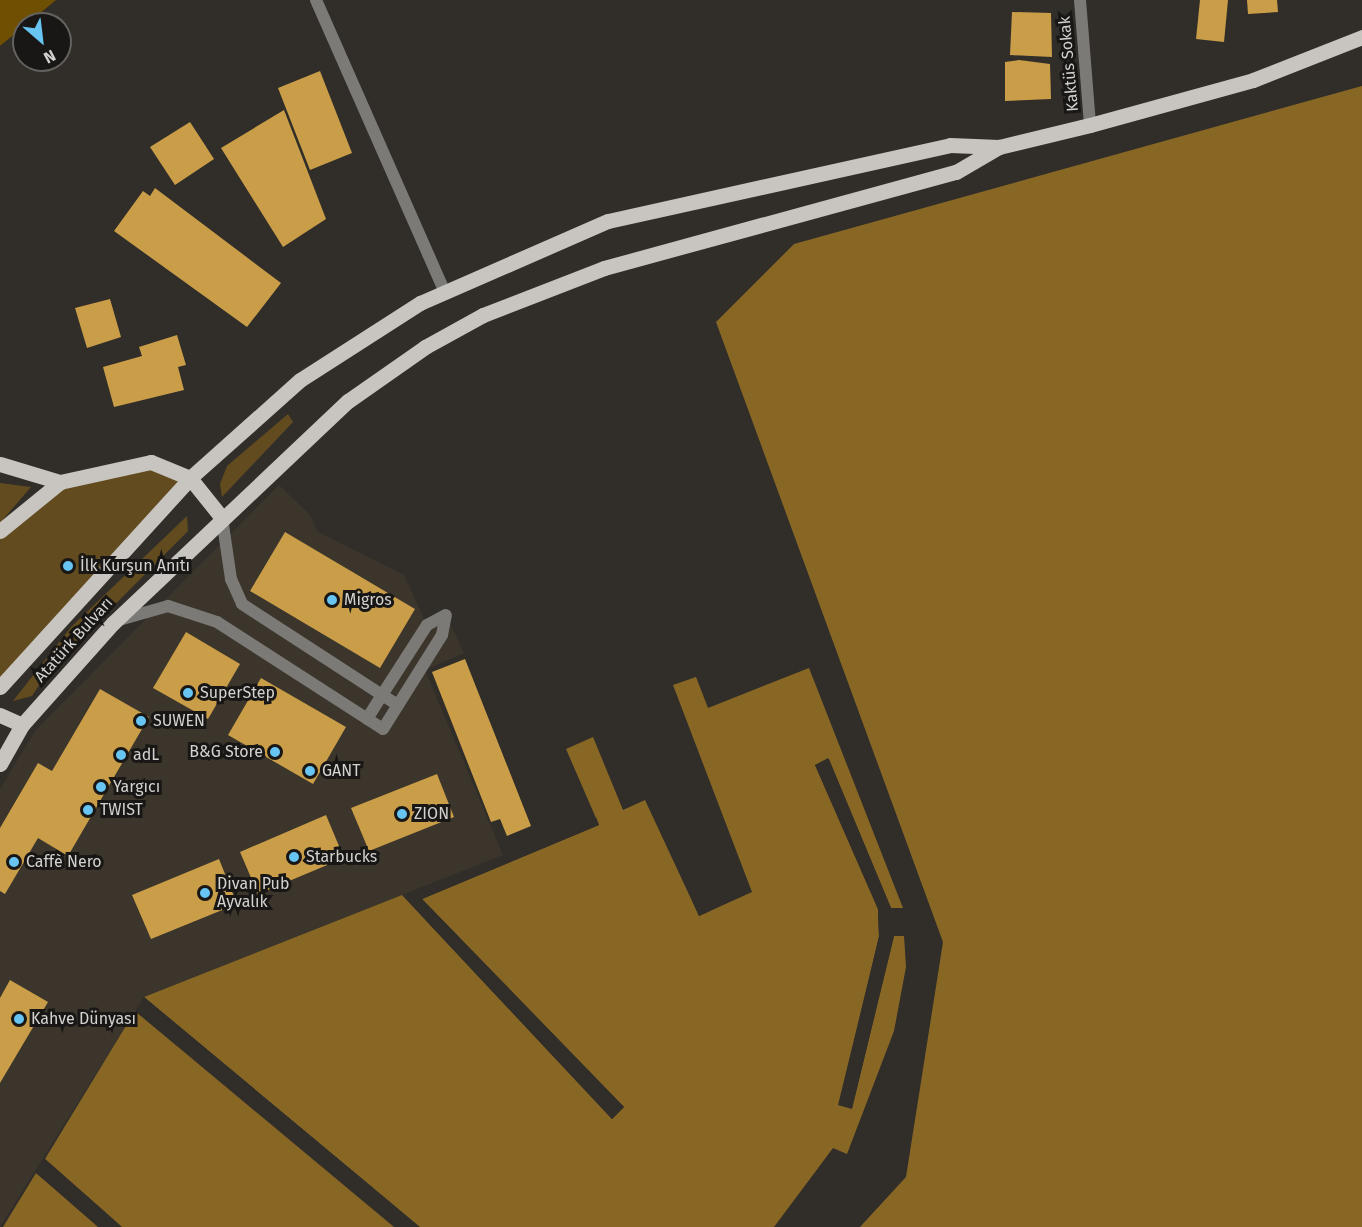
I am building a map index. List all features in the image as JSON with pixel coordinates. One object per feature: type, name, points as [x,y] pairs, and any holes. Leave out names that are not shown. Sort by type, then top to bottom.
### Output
[{"type":"main road","points":[[999,147],[1090,125],[1253,80],[1362,38]]},
{"type":"main road","name":"Atatürk Bulvarı","points":[[0,687],[190,478],[300,380],[446,292],[608,221],[950,145],[999,147]]},
{"type":"main road","name":"Atatürk Bulvarı","points":[[0,764],[22,725],[113,623],[222,518],[348,401],[483,315],[604,268],[956,172],[999,147]]},
{"type":"main road","points":[[0,531],[60,482],[151,462],[190,478],[222,518]]},
{"type":"main road","points":[[0,464],[60,482]]},
{"type":"main road","points":[[0,714],[22,725]]},
{"type":"street","points":[[316,0],[446,292]]},
{"type":"street","name":"Kaktüs Sokak","points":[[1080,0],[1090,125]]},
{"type":"street","points":[[222,518],[231,579],[242,604],[398,705]]},
{"type":"street","points":[[113,623],[168,606],[217,622],[367,719],[383,729],[442,635],[446,615],[427,625],[367,719]]},
{"type":"shaded area","points":[[0,0],[56,0],[41,12],[12,12],[12,36],[0,46]]},
{"type":"shaded area","points":[[1362,86],[1362,1227],[860,1227],[906,1177],[943,942],[716,322],[794,244]]},
{"type":"shaded area","points":[[288,414],[293,422],[222,497],[220,484],[227,466]]},
{"type":"shaded area","points":[[151,462],[190,478],[0,687],[0,531],[60,482]]},
{"type":"shaded area","points":[[0,483],[31,487],[0,523]]},
{"type":"shaded area","points":[[279,485],[310,515],[317,531],[404,575],[427,625],[446,615],[464,653],[425,670],[503,855],[144,997],[0,1227],[0,789],[35,731]]},
{"type":"shaded area","points":[[187,516],[188,531],[47,673],[32,696],[13,701],[71,627]]},
{"type":"shaded area","points":[[809,668],[903,908],[891,908],[829,759],[815,765],[878,909],[879,936],[839,1105],[852,1108],[894,936],[904,936],[906,967],[894,1031],[847,1154],[833,1148],[774,1227],[420,1227],[144,997],[402,895],[612,1119],[624,1107],[422,899],[599,825],[566,749],[593,737],[623,810],[645,800],[699,916],[752,892],[673,685],[696,677],[708,708]]},
{"type":"shaded area","points":[[135,1011],[394,1227],[122,1227],[45,1159]]},
{"type":"shaded area","points":[[36,1173],[98,1227],[3,1227]]},
{"type":"pier","points":[[828,758],[891,908],[903,908],[889,910],[827,763],[819,767],[881,909],[882,937],[842,1103],[850,1105],[891,935],[904,933],[894,936],[852,1109],[838,1105],[879,937],[878,909],[815,765]]},
{"type":"pier","points":[[648,799],[700,912],[710,911],[699,916]]},
{"type":"pier","points":[[596,817],[599,825],[422,899],[624,1107],[612,1119],[402,895],[612,1115],[620,1107],[419,899],[596,824]]},
{"type":"pier","points":[[144,997],[420,1227],[142,999]]},
{"type":"pier","points":[[136,1008],[396,1225],[397,1227],[135,1011]]},
{"type":"pier","points":[[45,1159],[122,1227],[43,1161]]},
{"type":"pier","points":[[38,1170],[100,1225],[101,1227],[36,1173]]},
{"type":"building","points":[[1200,0],[1228,0],[1224,42],[1196,39]]},
{"type":"building","points":[[1247,0],[1277,0],[1278,12],[1248,14]]},
{"type":"building","points":[[1012,12],[1051,13],[1052,57],[1010,55]]},
{"type":"building","points":[[1019,60],[1050,64],[1051,99],[1005,101],[1005,62]]},
{"type":"building","points":[[320,71],[352,153],[310,170],[278,88]]},
{"type":"building","points":[[284,110],[326,219],[283,247],[221,148]]},
{"type":"building","points":[[190,122],[214,159],[175,185],[150,147]]},
{"type":"building","points":[[155,188],[281,283],[247,327],[114,231],[143,191],[150,196]]},
{"type":"building","points":[[110,299],[121,337],[87,348],[75,308]]},
{"type":"building","points":[[177,335],[186,365],[178,367],[184,390],[114,407],[103,367],[142,356],[139,347]]},
{"type":"building","name":"Migros","points":[[285,532],[415,609],[380,668],[250,591]]},
{"type":"building","points":[[186,632],[240,664],[208,719],[153,688]]},
{"type":"building","points":[[465,659],[531,826],[507,836],[500,819],[491,822],[432,672]]},
{"type":"building","points":[[261,678],[346,727],[313,784],[228,735]]},
{"type":"building","points":[[100,689],[149,717],[68,856],[38,838],[5,894],[0,891],[0,828],[38,763],[52,771]]},
{"type":"building","points":[[437,774],[454,817],[369,851],[351,808]]},
{"type":"building","points":[[326,815],[344,858],[258,894],[240,852]]},
{"type":"building","points":[[219,859],[237,904],[151,939],[132,895]]},
{"type":"building","points":[[10,980],[48,1002],[0,1083],[0,998]]},
{"type":"place","name":"İlk Kurşun Anıtı","points":[[68,566]]},
{"type":"place","name":"Migros","points":[[332,600]]},
{"type":"place","name":"SuperStep","points":[[188,693]]},
{"type":"place","name":"SUWEN","points":[[141,721]]},
{"type":"place","name":"B&G Store","points":[[275,752]]},
{"type":"place","name":"adL","points":[[121,755]]},
{"type":"place","name":"GANT","points":[[310,771]]},
{"type":"place","name":"Yargıcı","points":[[101,787]]},
{"type":"place","name":"TWIST","points":[[88,810]]},
{"type":"place","name":"ZION","points":[[402,814]]},
{"type":"place","name":"Starbucks","points":[[294,857]]},
{"type":"place","name":"Caffè Nero","points":[[14,862]]},
{"type":"place","name":"Divan Pub Ayvalık","points":[[205,893]]},
{"type":"place","name":"Kahve Dünyası","points":[[19,1019]]}]
